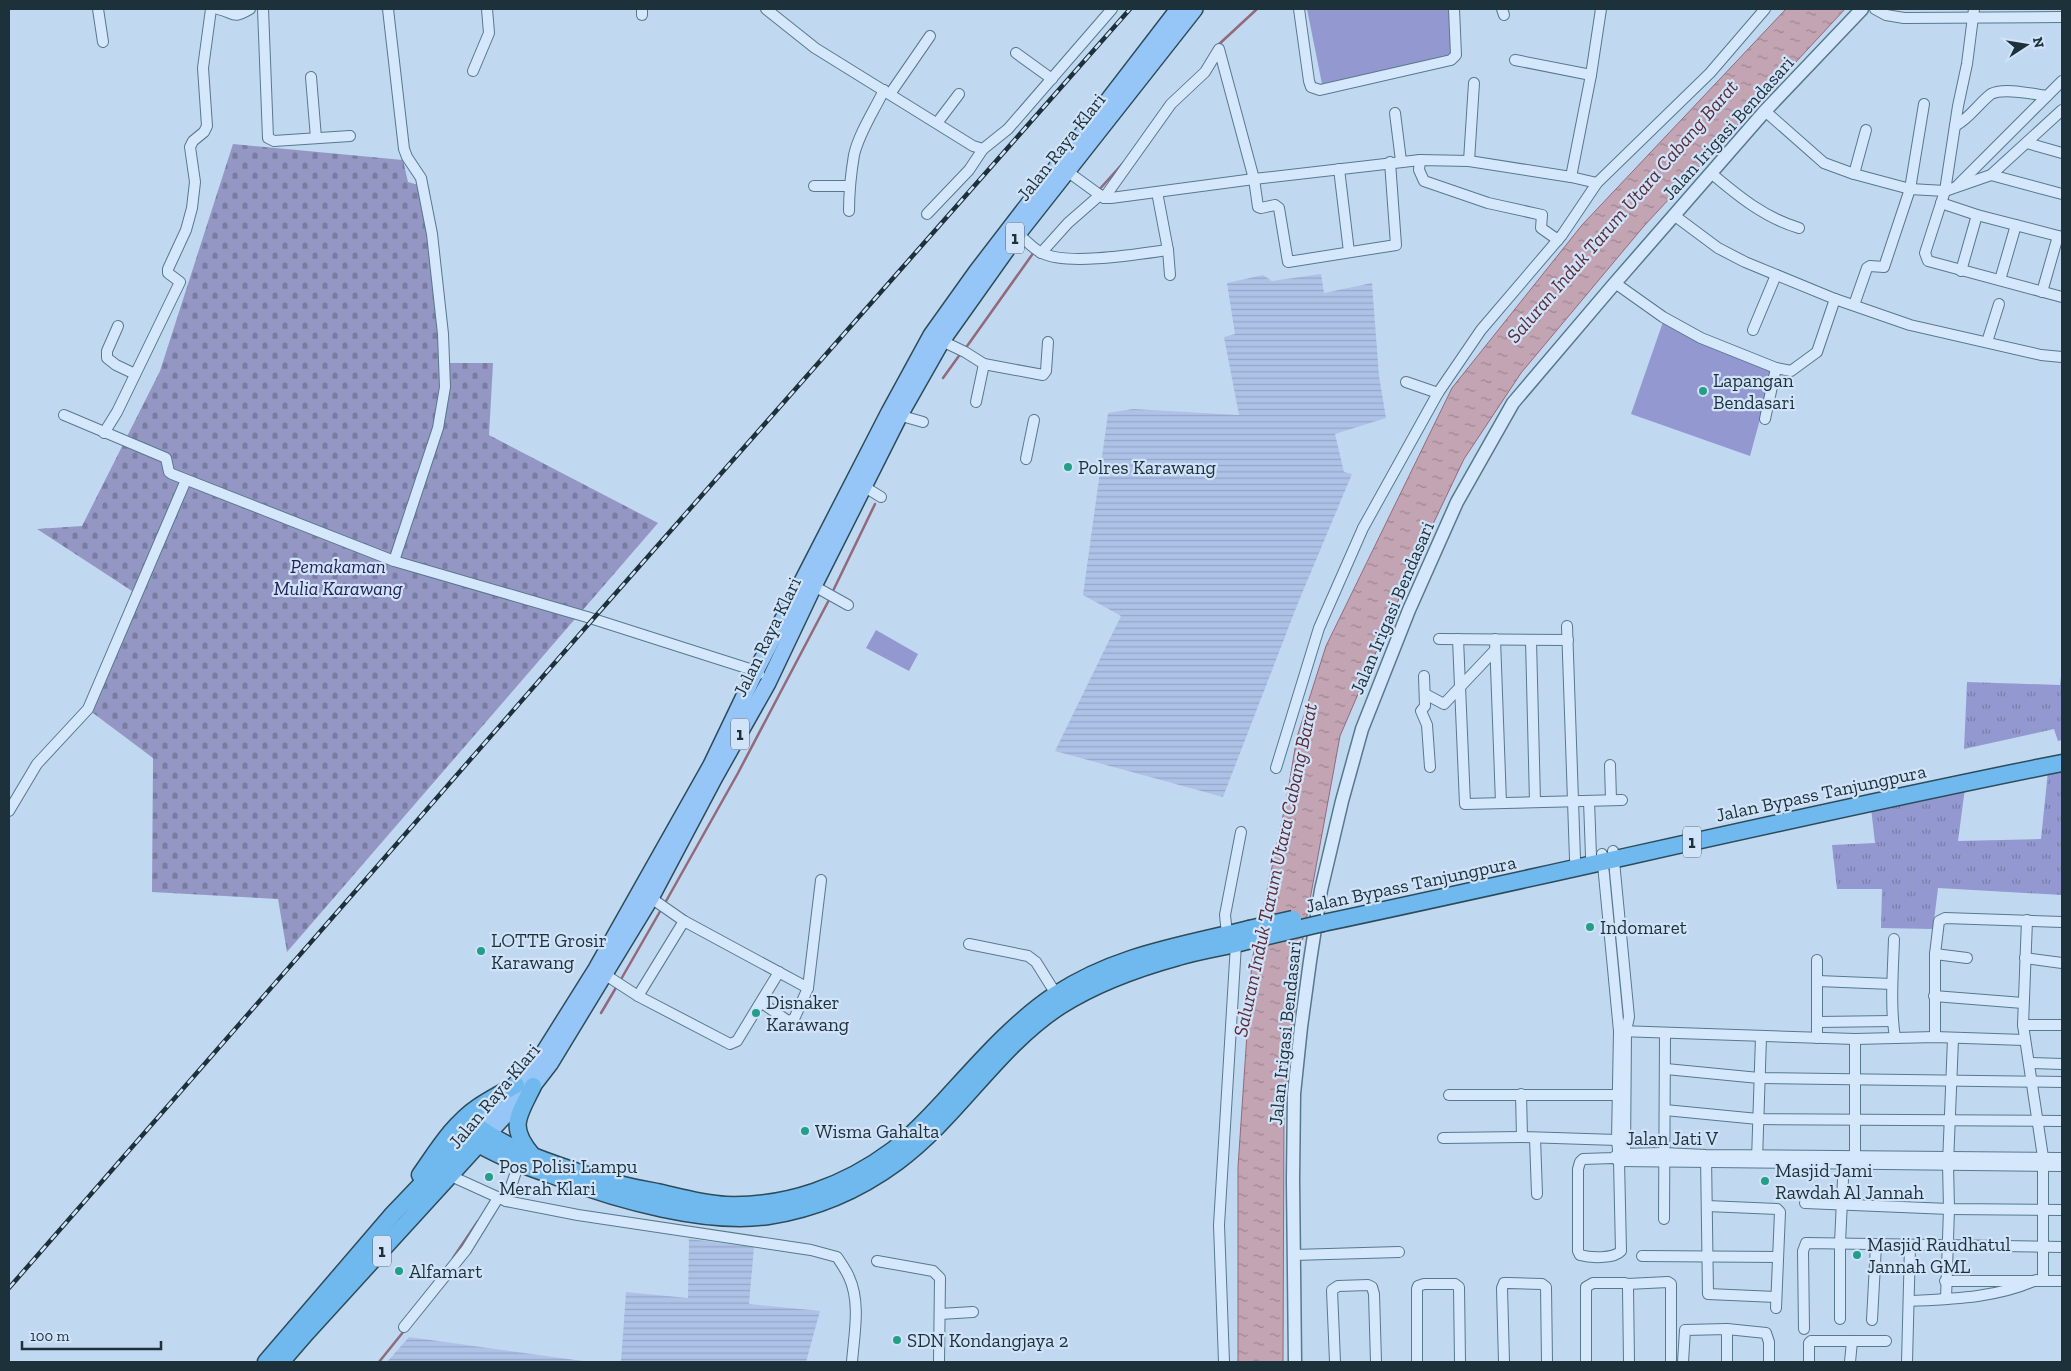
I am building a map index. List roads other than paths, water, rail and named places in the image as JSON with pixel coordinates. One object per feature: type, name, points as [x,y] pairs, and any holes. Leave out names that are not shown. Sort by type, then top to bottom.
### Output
[{"type":"highway","name":"Jalan Bypass Tanjungpura","points":[[478,1135],[526,1160],[617,1198],[648,1205],[711,1215],[765,1216],[821,1203],[869,1180],[898,1162],[929,1134],[1025,1033],[1060,1007],[1084,993],[1132,971],[1240,937],[2062,754]]},
{"type":"highway","name":"Jalan Bypass Tanjungpura","points":[[1324,918],[1600,857],[2062,763]]},
{"type":"highway","name":"Jalan Bypass Tanjungpura","points":[[526,1160],[597,1179],[725,1205],[768,1202],[818,1191],[851,1177],[896,1148],[1022,1022],[1056,994],[1100,970],[1133,957],[1178,944],[1240,937]]},
{"type":"highway","points":[[393,1214],[442,1142],[459,1124],[478,1107],[516,1085]]},
{"type":"highway","points":[[454,1173],[477,1161],[494,1159],[526,1160],[516,1128],[519,1114],[533,1086]]},
{"type":"highway","name":"Jalan Raya Klari","points":[[281,1362],[454,1173],[478,1135]]},
{"type":"highway","name":"Jalan Raya Klari","points":[[266,1362],[393,1214],[478,1135]]},
{"type":"main road","name":"Jalan Raya Klari","points":[[478,1135],[516,1085],[609,977],[756,671],[869,489],[909,418],[942,341],[1178,9]]},
{"type":"main road","name":"Jalan Raya Klari","points":[[909,418],[932,335],[976,272],[1195,9]]},
{"type":"main road","name":"Jalan Raya Klari","points":[[478,1135],[533,1086],[550,1064],[658,903],[715,777],[820,589],[869,489]]},
{"type":"street","points":[[98,9],[103,42]]},
{"type":"street","points":[[104,433],[118,412],[180,282],[168,273],[168,269],[186,230],[192,208],[195,182],[190,147],[193,140],[204,132],[206,126],[203,68],[211,9]]},
{"type":"street","points":[[218,9],[236,16],[250,9]]},
{"type":"street","points":[[263,9],[268,138],[274,140],[350,136]]},
{"type":"street","points":[[388,9],[404,149],[421,178],[432,234],[445,387],[438,428],[394,561]]},
{"type":"street","points":[[473,71],[489,33],[487,9]]},
{"type":"street","points":[[766,9],[815,48],[973,146],[983,149]]},
{"type":"street","points":[[927,214],[970,170],[983,149],[1008,129],[1112,9]]},
{"type":"street","points":[[1299,9],[1309,80],[1311,87],[1320,90],[1451,60],[1456,55],[1454,9]]},
{"type":"street","points":[[1571,177],[1602,9]]},
{"type":"street","points":[[1276,768],[1322,620],[1363,528],[1438,393],[1482,330],[1558,240],[1596,184],[1710,73],[1765,9]]},
{"type":"street","name":"Jalan Irigasi Bendasari","points":[[1295,1362],[1293,1122],[1301,1027],[1321,890],[1362,729],[1409,610],[1457,502],[1513,403],[1765,111],[1862,9]]},
{"type":"street","points":[[1874,9],[1886,15],[1904,18],[1974,13],[2062,16]]},
{"type":"street","points":[[1974,13],[1945,191],[1925,253],[1926,258],[1928,261],[1961,271],[2062,297]]},
{"type":"street","points":[[849,211],[854,156],[860,139],[887,92],[930,36]]},
{"type":"street","points":[[1038,250],[1100,195],[1171,104],[1206,72],[1219,49],[1254,179],[1259,208],[1275,205],[1279,208],[1288,262],[1396,245],[1395,113]]},
{"type":"street","points":[[1016,53],[1052,79]]},
{"type":"street","points":[[1516,60],[1591,75]]},
{"type":"street","points":[[310,77],[316,138]]},
{"type":"street","points":[[1955,187],[2062,81]]},
{"type":"street","points":[[1469,161],[1474,83]]},
{"type":"street","points":[[1955,126],[1968,118],[1995,92],[2018,92],[2047,96]]},
{"type":"street","points":[[937,123],[959,94]]},
{"type":"street","points":[[1854,305],[1867,268],[1870,266],[1884,267],[1910,189],[1924,104]]},
{"type":"street","points":[[1765,111],[1824,163],[1854,174],[1910,189],[1945,191],[1991,175],[2061,113]]},
{"type":"street","points":[[1854,174],[1866,130]]},
{"type":"street","points":[[2027,143],[2062,153]]},
{"type":"street","points":[[1063,169],[1100,195],[1157,192],[1420,160],[1469,161],[1571,177],[1596,184]]},
{"type":"street","points":[[1420,160],[1420,170],[1424,181],[1488,203],[1542,215],[1540,228],[1558,240]]},
{"type":"street","points":[[1339,169],[1349,252]]},
{"type":"street","points":[[1711,173],[1739,197],[1768,216],[1799,228]]},
{"type":"street","points":[[1991,175],[2062,194]]},
{"type":"street","points":[[814,186],[850,186]]},
{"type":"street","points":[[1157,192],[1168,250],[1170,275]]},
{"type":"street","points":[[1941,203],[1977,215],[2060,237],[2042,292]]},
{"type":"street","points":[[1961,271],[1977,215]]},
{"type":"street","points":[[1675,216],[1718,248],[1745,262],[1835,299],[1910,325],[2040,355],[2062,358]]},
{"type":"street","points":[[2000,280],[2016,225]]},
{"type":"street","points":[[1018,234],[1038,250],[1072,258],[1092,259],[1168,250]]},
{"type":"street","points":[[1754,330],[1776,275]]},
{"type":"street","points":[[1615,283],[1663,317],[1693,333],[1776,368],[1791,371],[1817,352],[1835,299]]},
{"type":"street","points":[[1987,342],[1999,304]]},
{"type":"street","points":[[118,326],[107,351],[107,358],[116,365],[135,374]]},
{"type":"street","points":[[942,341],[962,350],[984,364],[1043,376],[1046,370],[1048,342]]},
{"type":"street","points":[[976,402],[984,364]]},
{"type":"street","points":[[1765,419],[1776,368]]},
{"type":"street","points":[[1406,382],[1438,393]]},
{"type":"street","points":[[64,415],[166,458],[169,472],[186,480],[394,561],[580,615],[756,671],[768,683]]},
{"type":"street","points":[[1026,459],[1034,420]]},
{"type":"street","points":[[9,811],[37,764],[88,709],[186,480]]},
{"type":"street","points":[[820,589],[843,603]]},
{"type":"street","points":[[1567,626],[1573,801],[1600,857]]},
{"type":"street","points":[[1439,639],[1458,639],[1495,645],[1531,640],[1568,640]]},
{"type":"street","points":[[1458,639],[1465,804],[1622,800]]},
{"type":"street","points":[[1531,640],[1535,802]]},
{"type":"street","points":[[1425,694],[1444,704],[1495,645]]},
{"type":"street","points":[[1495,645],[1501,803]]},
{"type":"street","points":[[1424,676],[1425,706],[1421,711],[1427,725],[1430,767]]},
{"type":"street","points":[[1610,765],[1611,800]]},
{"type":"street","points":[[1589,801],[1629,1017],[1622,1031],[1622,1096],[1619,1157]]},
{"type":"street","points":[[1224,1362],[1219,1225],[1240,937],[1225,915],[1241,832]]},
{"type":"street","points":[[762,1003],[788,1021],[794,1019],[808,988],[822,880]]},
{"type":"street","points":[[658,903],[684,921],[808,988]]},
{"type":"street","points":[[1935,1037],[1935,954],[1938,924],[1941,919],[2062,922]]},
{"type":"street","points":[[2027,920],[2023,1025],[2043,1162],[2043,1247],[2039,1280]]},
{"type":"street","points":[[638,996],[684,921]]},
{"type":"street","points":[[1894,939],[1892,1021],[1895,1038]]},
{"type":"street","points":[[969,944],[1028,956],[1036,962],[1056,994]]},
{"type":"street","points":[[1935,954],[1967,958]]},
{"type":"street","points":[[2025,958],[2062,963]]},
{"type":"street","points":[[1817,960],[1817,1038]]},
{"type":"street","points":[[609,977],[638,996],[728,1044],[737,1041],[762,1003],[779,972]]},
{"type":"street","points":[[1818,981],[1892,984]]},
{"type":"street","points":[[1934,996],[2023,1003]]},
{"type":"street","points":[[1818,1022],[1892,1021]]},
{"type":"street","points":[[2023,1025],[2062,1026]]},
{"type":"street","points":[[1622,1031],[1761,1037],[1855,1039],[1935,1037],[2024,1040]]},
{"type":"street","points":[[1664,1219],[1665,1033]]},
{"type":"street","points":[[1757,1159],[1761,1037]]},
{"type":"street","points":[[1840,1319],[1840,1243],[1842,1206],[1850,1159],[1854,1118],[1855,1039]]},
{"type":"street","points":[[1946,1299],[1945,1281],[1949,1209],[1948,1160],[1953,1039]]},
{"type":"street","points":[[2029,1063],[2062,1064]]},
{"type":"street","points":[[1666,1069],[1759,1078],[1854,1081],[2062,1082]]},
{"type":"street","points":[[1521,1094],[1522,1138]]},
{"type":"street","points":[[1449,1095],[1622,1096]]},
{"type":"street","points":[[1619,1157],[1617,1140],[1622,1096]]},
{"type":"street","points":[[1665,1110],[1758,1119],[1854,1118],[1950,1121],[2062,1121]]},
{"type":"street","points":[[1443,1138],[1617,1140]]},
{"type":"street","points":[[1535,1138],[1537,1194]]},
{"type":"street","name":"Jalan Jati V","points":[[1619,1157],[1621,1251],[1616,1255],[1580,1255],[1578,1251],[1578,1169],[1583,1159],[1619,1157],[1664,1157],[2043,1162]]},
{"type":"street","points":[[2043,1162],[2062,1158]]},
{"type":"street","points":[[1706,1159],[1708,1294],[1776,1297]]},
{"type":"street","points":[[404,1327],[466,1250],[502,1200],[526,1160]]},
{"type":"street","points":[[2043,1162],[2062,1166]]},
{"type":"street","points":[[454,1173],[502,1200],[578,1216],[811,1250],[837,1257],[850,1278],[856,1308],[852,1362]]},
{"type":"street","points":[[1804,1203],[1949,1209],[2062,1210]]},
{"type":"street","points":[[1707,1206],[1777,1210],[1780,1212],[1782,1216],[1776,1308]]},
{"type":"street","points":[[1804,1329],[1804,1246],[1806,1244],[2062,1247]]},
{"type":"street","points":[[1872,1320],[1876,1245]]},
{"type":"street","points":[[1907,1362],[1910,1246]]},
{"type":"street","points":[[1293,1255],[1399,1252]]},
{"type":"street","points":[[1642,1256],[1778,1258]]},
{"type":"street","points":[[877,1261],[937,1273],[941,1284],[939,1362]]},
{"type":"street","points":[[1909,1301],[1946,1299],[2004,1291],[2039,1280]]},
{"type":"street","points":[[1945,1281],[2062,1281]]},
{"type":"street","points":[[1504,1362],[1502,1288],[1504,1283],[1508,1282],[1542,1284],[1546,1287],[1547,1362]]},
{"type":"street","points":[[1586,1362],[1586,1287],[1593,1283],[1668,1282],[1671,1284],[1671,1362]]},
{"type":"street","points":[[1417,1362],[1417,1289],[1421,1284],[1455,1284],[1460,1287],[1460,1362]]},
{"type":"street","points":[[1628,1284],[1629,1362]]},
{"type":"street","points":[[1335,1362],[1332,1290],[1338,1286],[1368,1285],[1372,1287],[1374,1294],[1376,1362]]},
{"type":"street","points":[[940,1314],[973,1312]]},
{"type":"street","points":[[1672,1330],[1727,1330],[1766,1333],[1769,1342],[1769,1362]]},
{"type":"street","points":[[1683,1362],[1685,1330]]},
{"type":"street","points":[[1727,1330],[1727,1362]]},
{"type":"street","points":[[1809,1362],[1809,1343],[1811,1341],[1886,1341]]},
{"type":"street","points":[[1850,1362],[1852,1341]]},
{"type":"water","name":"Saluran Induk Tarum Utara Cabang Barat","points":[[1786,9],[1845,9],[1644,226],[1521,373],[1464,459],[1413,566],[1340,736],[1302,943],[1284,1109],[1283,1362],[1238,1362],[1238,1167],[1252,960],[1286,802],[1297,737],[1326,646],[1452,388],[1582,225]]},
{"type":"waterway","points":[[1216,47],[1257,9]]},
{"type":"waterway","points":[[1098,191],[1124,162]]},
{"type":"waterway","points":[[965,349],[1034,252]]},
{"type":"waterway","points":[[943,378],[961,353]]},
{"type":"waterway","points":[[832,593],[875,504]]},
{"type":"waterway","points":[[665,903],[738,773],[830,598]]},
{"type":"waterway","points":[[620,981],[662,908]]},
{"type":"waterway","points":[[601,1013],[617,986]]},
{"type":"waterway","points":[[453,1258],[478,1221]]},
{"type":"waterway","points":[[379,1362],[404,1331]]},
{"type":"railway","points":[[9,1288],[593,619],[1130,9]]},
{"type":"place","name":"Lapangan Bendasari","points":[[1703,391]]},
{"type":"place","name":"Polres Karawang","points":[[1068,467]]},
{"type":"place","name":"Indomaret","points":[[1590,927]]},
{"type":"place","name":"LOTTE Grosir Karawang","points":[[481,951]]},
{"type":"place","name":"Disnaker Karawang","points":[[756,1013]]},
{"type":"place","name":"Wisma Gahalta","points":[[805,1131]]},
{"type":"place","name":"Pos Polisi Lampu Merah Klari","points":[[489,1177]]},
{"type":"place","name":"Masjid Jami Rawdah Al Jannah","points":[[1765,1181]]},
{"type":"place","name":"Masjid Raudhatul Jannah GML","points":[[1857,1255]]},
{"type":"place","name":"Alfamart","points":[[399,1271]]},
{"type":"place","name":"SDN Kondangjaya 2","points":[[897,1340]]},
{"type":"park label","name":"Pemakaman Mulia Karawang","points":[[338,577]]}]
